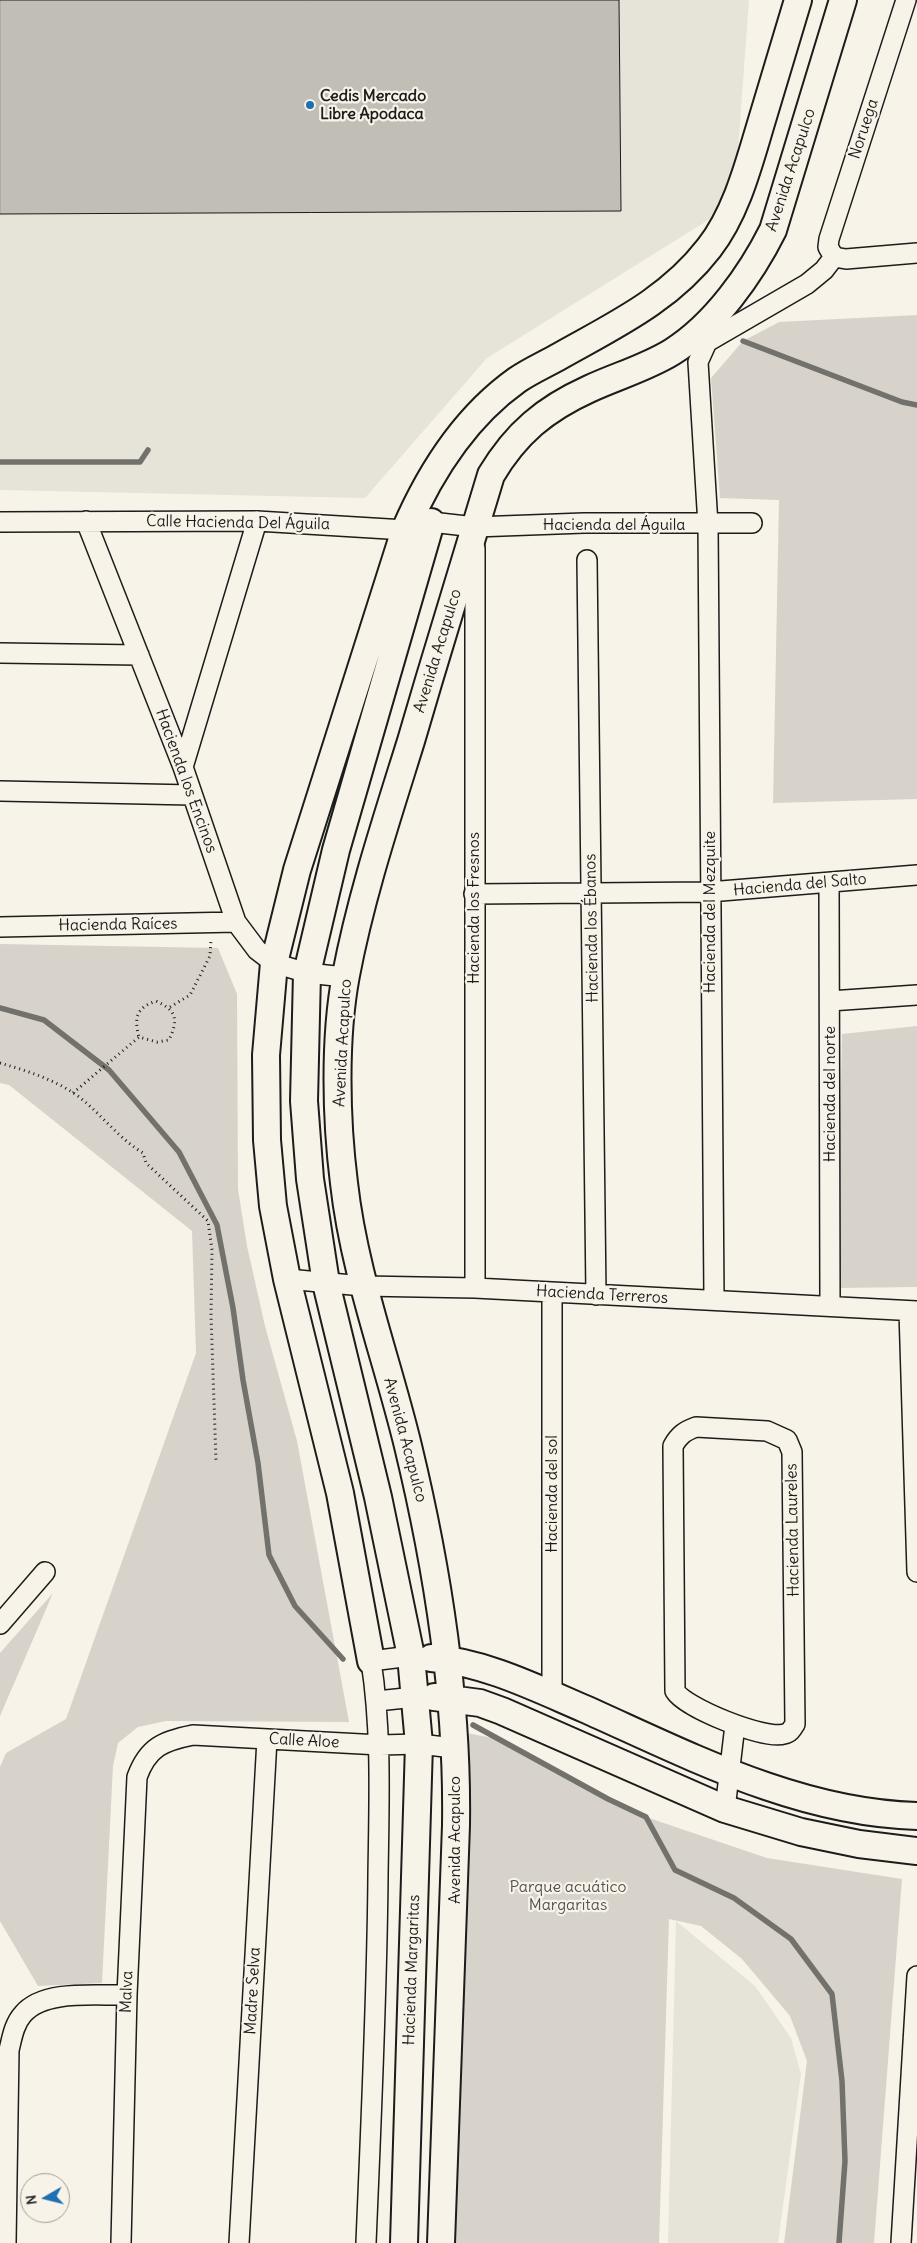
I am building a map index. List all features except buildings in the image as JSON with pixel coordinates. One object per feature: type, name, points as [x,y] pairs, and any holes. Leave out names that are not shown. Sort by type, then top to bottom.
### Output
[{"type":"street","points":[[366,2243],[377,1951],[380,1745],[377,1701],[340,1493],[287,1279],[273,1206],[267,1132],[266,1055],[274,964],[297,870],[405,530],[422,489],[460,434],[492,401],[518,380],[643,310],[669,291],[709,249],[729,217],[749,163],[798,0]]},
{"type":"street","name":"Avenida Acapulco","points":[[441,2243],[455,1912],[457,1785],[451,1697],[447,1659],[424,1513],[407,1442],[363,1286],[344,1186],[338,1119],[340,1038],[345,978],[370,875],[491,475],[506,450],[530,425],[560,404],[590,388],[631,373],[673,351],[697,331],[732,296],[760,256],[773,230],[843,0]]},
{"type":"street","name":"Noruega","points":[[834,257],[828,247],[829,239],[906,0]]},
{"type":"street","points":[[834,257],[846,259],[917,253]]},
{"type":"street","name":"Hacienda del Mezquite","points":[[714,1299],[708,525],[698,362],[700,353],[707,342],[807,284],[824,270],[834,257]]},
{"type":"street","name":"Hacienda los Encinos","points":[[86,521],[182,767],[236,922],[257,950],[274,964],[307,973],[345,978]]},
{"type":"street","points":[[182,767],[257,521]]},
{"type":"street","name":"Calle Hacienda Del Águila","points":[[0,522],[257,521],[405,530],[431,522],[475,527]]},
{"type":"street","points":[[411,1656],[378,1497],[326,1283],[310,1179],[304,1101],[307,973],[336,850],[431,522]]},
{"type":"street","name":"Hacienda del Águila","points":[[475,527],[584,523],[708,525],[752,523]]},
{"type":"street","name":"Hacienda los Fresnos","points":[[475,527],[475,1288]]},
{"type":"street","name":"Hacienda los Ébanos","points":[[587,560],[596,1295]]},
{"type":"street","points":[[0,653],[139,655]]},
{"type":"street","points":[[0,791],[192,795]]},
{"type":"street","name":"Hacienda del Salto","points":[[474,894],[710,892],[917,875]]},
{"type":"street","name":"Hacienda del norte","points":[[829,883],[830,1306]]},
{"type":"street","name":"Hacienda Raíces","points":[[0,927],[236,922]]},
{"type":"street","points":[[830,1001],[917,994]]},
{"type":"street","name":"Hacienda Terreros","points":[[287,1279],[363,1286],[475,1288],[714,1299],[913,1311]]},
{"type":"street","name":"Hacienda del sol","points":[[552,1292],[552,1695]]},
{"type":"street","points":[[913,1311],[917,1572]]},
{"type":"street","name":"Hacienda Laureles","points":[[696,1427],[767,1431],[787,1440],[792,1452],[795,1724],[791,1730],[777,1735],[735,1725],[685,1700],[678,1695],[674,1685],[673,1446],[677,1438],[686,1431],[696,1427]]},
{"type":"street","points":[[0,1624],[45,1572]]},
{"type":"street","points":[[371,1660],[411,1656],[447,1659],[486,1669],[552,1695],[729,1773],[833,1805],[891,1815],[917,1816]]},
{"type":"street","name":"Hacienda Margaritas","points":[[404,2243],[419,1744],[411,1656]]},
{"type":"street","points":[[377,1701],[415,1697],[451,1697],[480,1702],[725,1809],[801,1832],[859,1844],[917,1850]]},
{"type":"street","points":[[725,1809],[735,1725]]},
{"type":"street","name":"Calle Aloe","points":[[155,1748],[174,1739],[193,1735],[380,1745],[419,1744],[454,1748]]},
{"type":"street","name":"Madre Selva","points":[[239,2243],[267,1739]]},
{"type":"street","name":"Malva","points":[[121,2243],[127,1995],[138,1777],[143,1761],[155,1748]]},
{"type":"street","points":[[901,2243],[917,1976]]},
{"type":"street","points":[[6,2243],[9,2050],[14,2028],[22,2014],[36,2004],[52,1997],[127,1995]]},
{"type":"path","points":[[170,1007],[190,995],[204,972],[210,956],[213,922]]},
{"type":"path","points":[[156,1001],[170,1007],[174,1016],[174,1030],[169,1040],[157,1042],[139,1037],[135,1021],[137,1012],[146,1004],[156,1001]]},
{"type":"path","points":[[73,1093],[139,1037]]},
{"type":"path","points":[[0,1063],[33,1073],[73,1093],[130,1145],[143,1153],[146,1162],[208,1221],[212,1250],[210,1315],[216,1461]]},
{"type":"shaded area","points":[[0,0],[749,0],[734,204],[487,358],[365,498],[0,490]]},
{"type":"shaded area","points":[[676,1921],[755,1986],[791,2038],[801,2074],[778,2243],[668,2243]]},
{"type":"green space","points":[[917,315],[917,799],[773,803],[779,500],[720,498],[711,378],[743,341],[779,322]]},
{"type":"green space","points":[[0,944],[218,948],[237,994],[238,1189],[247,1246],[265,1326],[297,1441],[349,1722],[166,1721],[138,1727],[118,1743],[113,1766],[102,1983],[38,1986],[0,1921],[0,1767],[6,1753],[66,1719],[196,1353],[192,1231],[9,1085],[0,1083]]},
{"type":"green space","points":[[917,1026],[917,1287],[837,1288],[842,1034]]},
{"type":"green space","points":[[53,1593],[0,1716],[0,1653]]},
{"type":"green space","name":"Parque acuático Margaritas","points":[[456,1731],[498,1739],[608,1799],[646,1817],[767,1858],[902,1879],[874,2243],[784,2243],[807,2061],[790,2016],[742,1959],[701,1926],[669,1919],[659,2243],[453,2243]]},
{"type":"waterway","points":[[743,341],[902,402],[917,405]]},
{"type":"waterway","points":[[0,462],[140,462],[148,450]]},
{"type":"waterway","points":[[0,1008],[44,1020],[109,1070],[179,1152],[217,1225],[233,1308],[243,1380],[258,1463],[269,1555],[295,1606],[343,1659]]},
{"type":"waterway","points":[[473,1725],[608,1799],[646,1817],[675,1870],[734,1898],[791,1939],[832,1994],[842,2081],[845,2161],[839,2243]]},
{"type":"place","name":"Cedis Mercado Libre Apodaca","points":[[310,105]]}]
